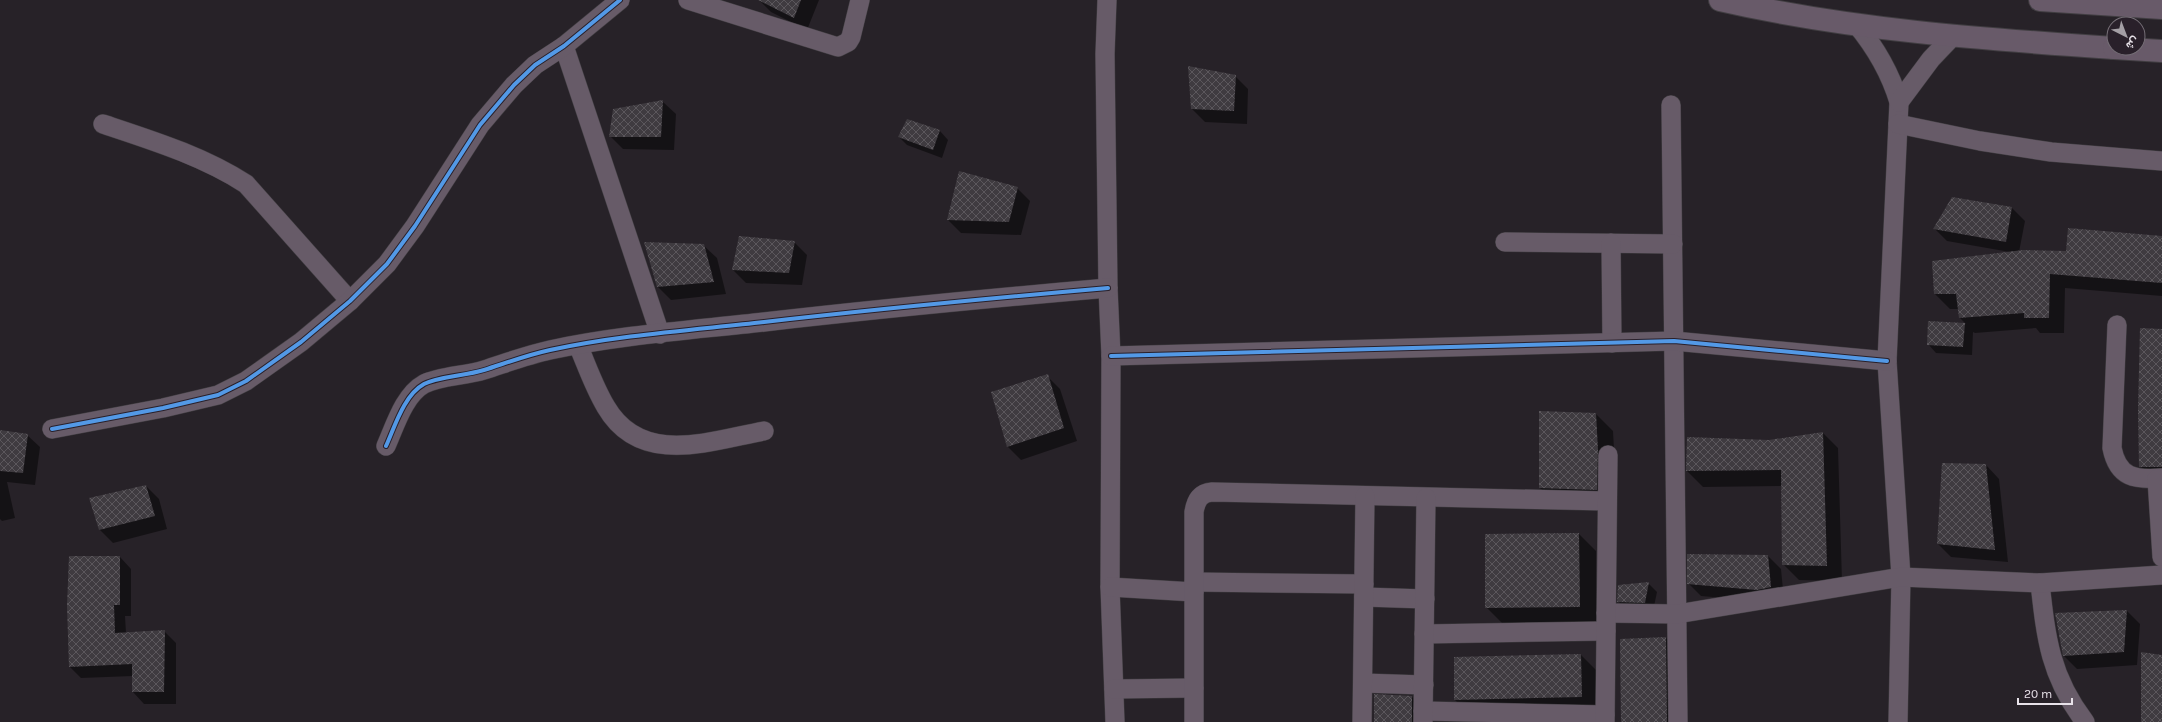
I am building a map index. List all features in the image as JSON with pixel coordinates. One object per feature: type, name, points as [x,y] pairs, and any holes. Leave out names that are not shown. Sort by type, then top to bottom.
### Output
[{"type":"main road","points":[[1723,0],[1856,24],[1952,37],[2106,47]]},
{"type":"main road","points":[[2041,0],[2162,8]]},
{"type":"main road","points":[[2146,50],[2162,51]]},
{"type":"street","points":[[52,429],[163,408],[218,395],[246,381],[301,342],[350,301],[387,264],[415,226],[480,125],[514,85],[535,65],[564,46],[620,0]]},
{"type":"street","points":[[688,0],[838,46],[848,42],[851,37],[860,0]]},
{"type":"street","points":[[1107,0],[1105,54],[1108,288],[1111,356],[1110,587],[1116,722]]},
{"type":"street","points":[[1856,24],[1874,48],[1886,68],[1899,102],[1887,361],[1901,577],[1898,722]]},
{"type":"street","points":[[1899,102],[1931,59],[1952,37]]},
{"type":"street","points":[[564,46],[660,334]]},
{"type":"street","points":[[1671,104],[1678,722]]},
{"type":"street","points":[[103,124],[166,146],[232,175],[246,184],[350,301]]},
{"type":"street","points":[[1898,124],[1980,141],[2051,152],[2162,161]]},
{"type":"street","points":[[1505,242],[1673,244]]},
{"type":"street","points":[[1611,243],[1612,342]]},
{"type":"street","points":[[386,446],[401,412],[413,393],[423,385],[437,379],[464,376],[529,355],[578,345],[858,310],[1108,288]]},
{"type":"street","points":[[2116,325],[2112,448],[2115,459],[2121,469],[2130,476],[2141,480],[2159,479],[2162,557]]},
{"type":"street","points":[[1111,356],[1674,341],[1887,361]]},
{"type":"street","points":[[578,345],[606,408],[621,426],[655,445],[680,447],[764,431]]},
{"type":"street","points":[[1426,498],[1423,716],[1605,719],[1606,501],[1608,455]]},
{"type":"street","points":[[1194,722],[1194,512],[1196,501],[1203,494],[1212,492],[1606,501]]},
{"type":"street","points":[[1362,722],[1365,496]]},
{"type":"street","points":[[1424,634],[1606,622],[1677,614],[1901,577],[2040,583],[2162,575]]},
{"type":"street","points":[[2040,583],[2048,646],[2053,664],[2066,692],[2085,722]]},
{"type":"street","points":[[1110,587],[1364,590],[1425,599]]},
{"type":"street","points":[[1363,683],[1424,684]]},
{"type":"street","points":[[1114,688],[1194,688]]},
{"type":"building","points":[[758,0],[801,0],[794,18]]},
{"type":"building","points":[[1188,66],[1236,75],[1234,111],[1191,109]]},
{"type":"building","points":[[663,100],[661,137],[609,137],[613,109]]},
{"type":"building","points":[[907,119],[940,130],[933,150],[898,137]]},
{"type":"building","points":[[959,171],[1018,187],[1009,222],[947,220]]},
{"type":"building","points":[[1952,197],[2012,207],[2006,242],[1933,229]]},
{"type":"building","points":[[2068,228],[2162,236],[2162,283],[2050,274],[2049,318],[2024,318],[2024,313],[1959,318],[1956,294],[1934,294],[1932,261],[2023,250],[2066,251]]},
{"type":"building","points":[[739,236],[795,241],[789,273],[732,270]]},
{"type":"building","points":[[644,242],[704,244],[714,282],[657,287]]},
{"type":"building","points":[[1928,321],[1965,323],[1963,347],[1927,345]]},
{"type":"building","points":[[2140,328],[2162,329],[2162,467],[2139,467],[2138,410]]},
{"type":"building","points":[[1048,374],[1064,428],[1007,447],[991,392]]},
{"type":"building","points":[[1539,411],[1596,413],[1598,450],[1597,490],[1539,488]]},
{"type":"building","points":[[0,430],[28,434],[23,473],[0,471]]},
{"type":"building","points":[[1823,432],[1827,566],[1782,565],[1781,470],[1686,471],[1687,437],[1769,440]]},
{"type":"building","points":[[1942,463],[1986,464],[1995,550],[1937,544]]},
{"type":"building","points":[[146,485],[155,516],[99,530],[89,498]]},
{"type":"building","points":[[1579,533],[1580,607],[1485,608],[1485,534]]},
{"type":"building","points":[[1687,554],[1768,555],[1771,587],[1757,590],[1687,584]]},
{"type":"building","points":[[69,556],[120,556],[120,605],[114,605],[115,633],[165,630],[164,692],[132,692],[132,664],[69,667],[67,606]]},
{"type":"building","points":[[1649,582],[1645,603],[1617,602],[1618,585]]},
{"type":"building","points":[[2127,610],[2124,652],[2063,656],[2055,613]]},
{"type":"building","points":[[1666,637],[1667,722],[1621,722],[1620,639]]},
{"type":"building","points":[[2141,652],[2162,655],[2162,722],[2141,722]]},
{"type":"building","points":[[1581,654],[1582,697],[1454,700],[1454,657]]},
{"type":"building","points":[[1374,694],[1412,696],[1412,722],[1374,722]]},
{"type":"cycle path","points":[[52,429],[163,408],[218,395],[246,381],[301,342],[350,301],[387,264],[415,226],[480,125],[514,85],[535,65],[564,46],[620,0]]},
{"type":"cycle path","points":[[386,446],[406,403],[417,389],[424,384],[437,379],[477,372],[550,350],[603,340],[656,333],[893,308],[1108,288]]},
{"type":"cycle path","points":[[1111,356],[1674,341],[1887,361]]}]
